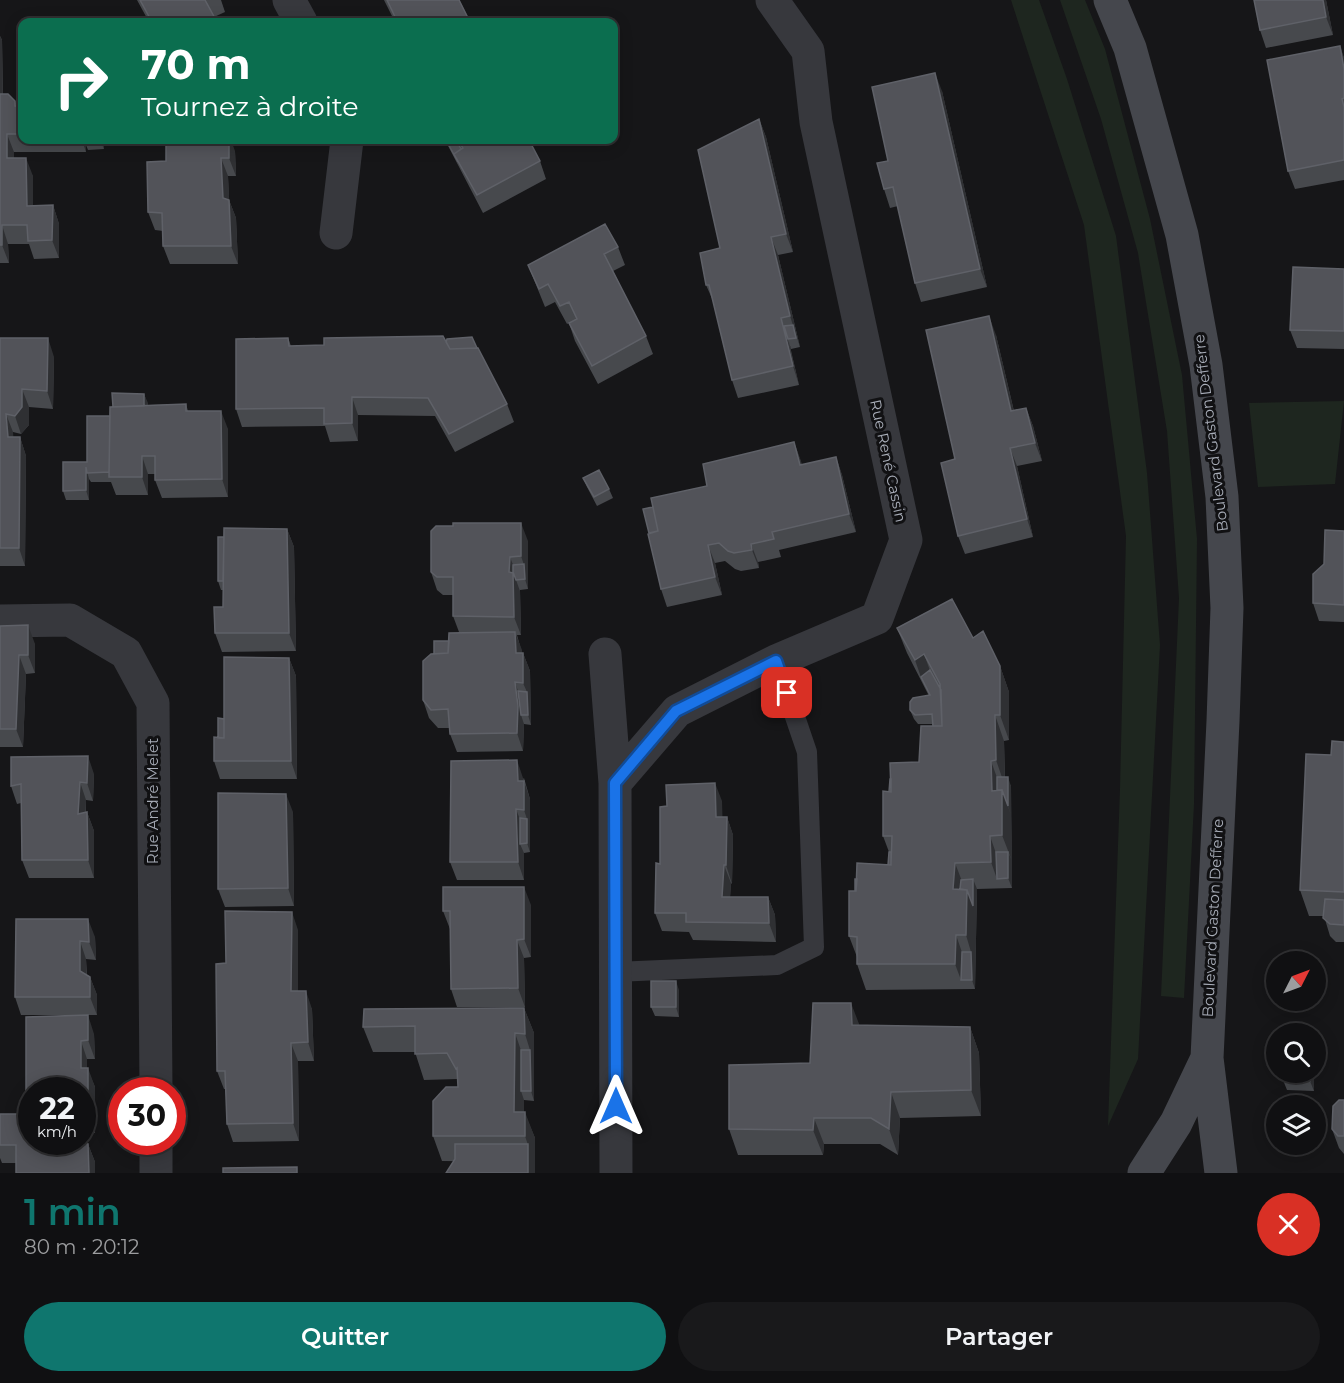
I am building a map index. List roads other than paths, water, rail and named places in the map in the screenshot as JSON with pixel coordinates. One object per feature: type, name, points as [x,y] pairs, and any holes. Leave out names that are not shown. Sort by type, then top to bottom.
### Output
[{"type":"main road","name":"Boulevard Gaston Defferre","points":[[1110,0],[1130,48],[1182,234],[1206,365],[1222,496],[1227,608],[1207,1058],[1221,1173]]},
{"type":"main road","name":"Boulevard Gaston Defferre","points":[[1144,1173],[1176,1123],[1207,1058]]},
{"type":"street","points":[[289,0],[299,18]]},
{"type":"street","name":"Rue René Cassin","points":[[615,783],[676,711],[776,661],[877,618],[906,540],[816,122],[808,51],[772,0]]},
{"type":"street","points":[[336,233],[347,144]]},
{"type":"street","name":"Rue André Melet","points":[[0,621],[69,620],[126,653],[153,702],[156,1077]]},
{"type":"street","points":[[605,654],[615,783],[616,1173]]},
{"type":"street","points":[[156,1155],[156,1173]]},
{"type":"lane","points":[[615,972],[777,965],[814,947],[807,752],[776,661]]}]
